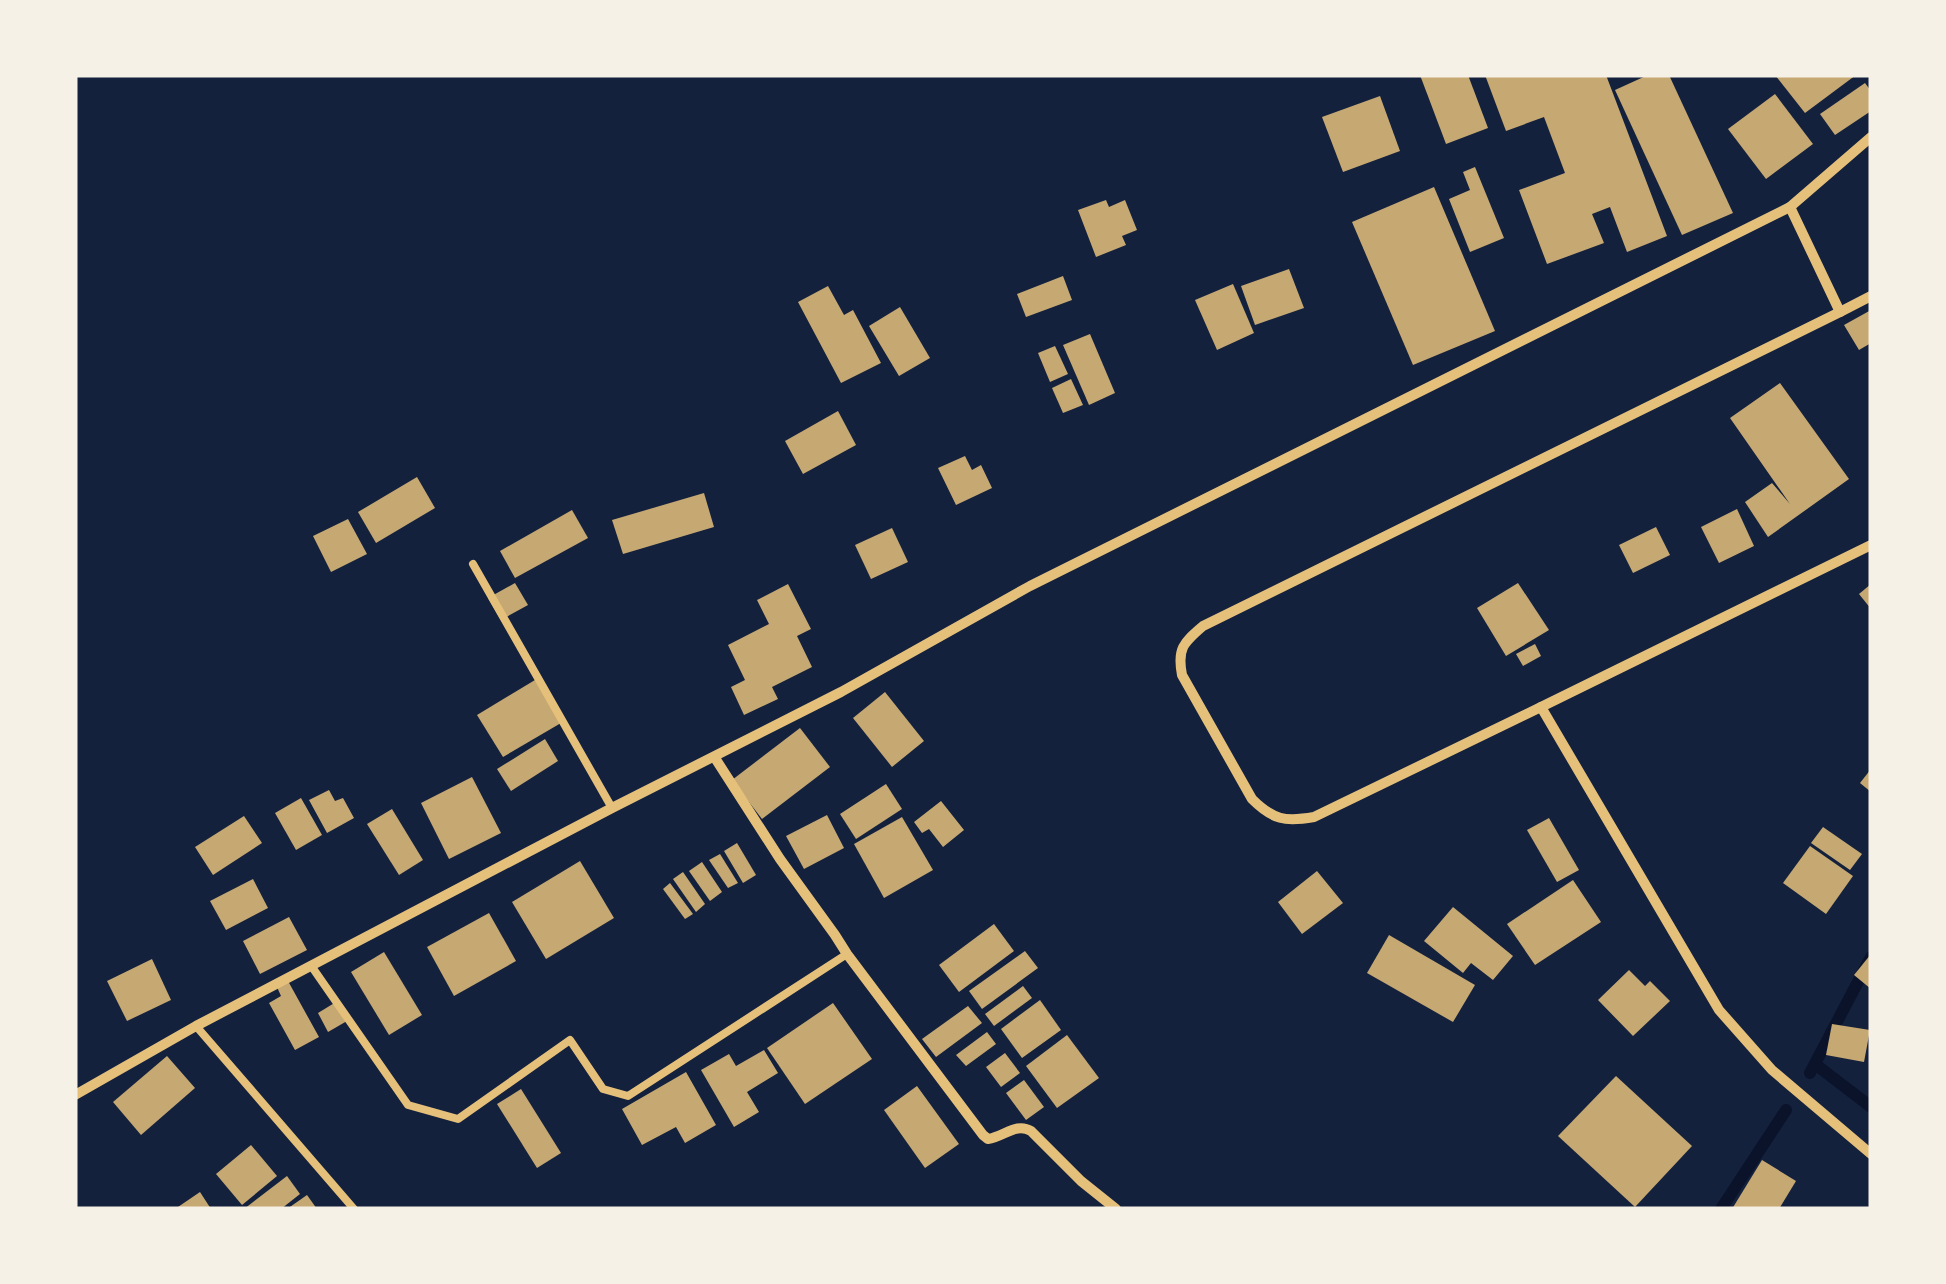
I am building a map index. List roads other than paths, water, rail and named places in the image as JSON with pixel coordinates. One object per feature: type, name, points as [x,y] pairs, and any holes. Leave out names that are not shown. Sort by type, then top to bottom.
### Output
[{"type":"street","points":[[75,1095],[196,1026],[842,692],[1030,586],[1790,208],[1871,137]]},
{"type":"street","points":[[1790,208],[1840,312]]},
{"type":"street","points":[[1871,296],[1203,626],[1187,640],[1179,658],[1182,675],[1252,799],[1268,814],[1291,820],[1314,816],[1871,545]]},
{"type":"street","points":[[1541,707],[1719,1010],[1772,1070],[1871,1154]]},
{"type":"street","points":[[715,758],[847,954],[983,1134],[996,1138],[1019,1128],[1031,1131],[1116,1209]]},
{"type":"lane","points":[[473,564],[612,808]]},
{"type":"lane","points":[[312,967],[408,1105],[458,1119],[570,1040],[603,1089],[628,1096],[847,954]]},
{"type":"lane","points":[[196,1026],[354,1209]]},
{"type":"waterway","points":[[1810,1073],[1871,957]]},
{"type":"waterway","points":[[1815,1064],[1871,1107]]},
{"type":"waterway","points":[[1721,1209],[1786,1110]]}]
